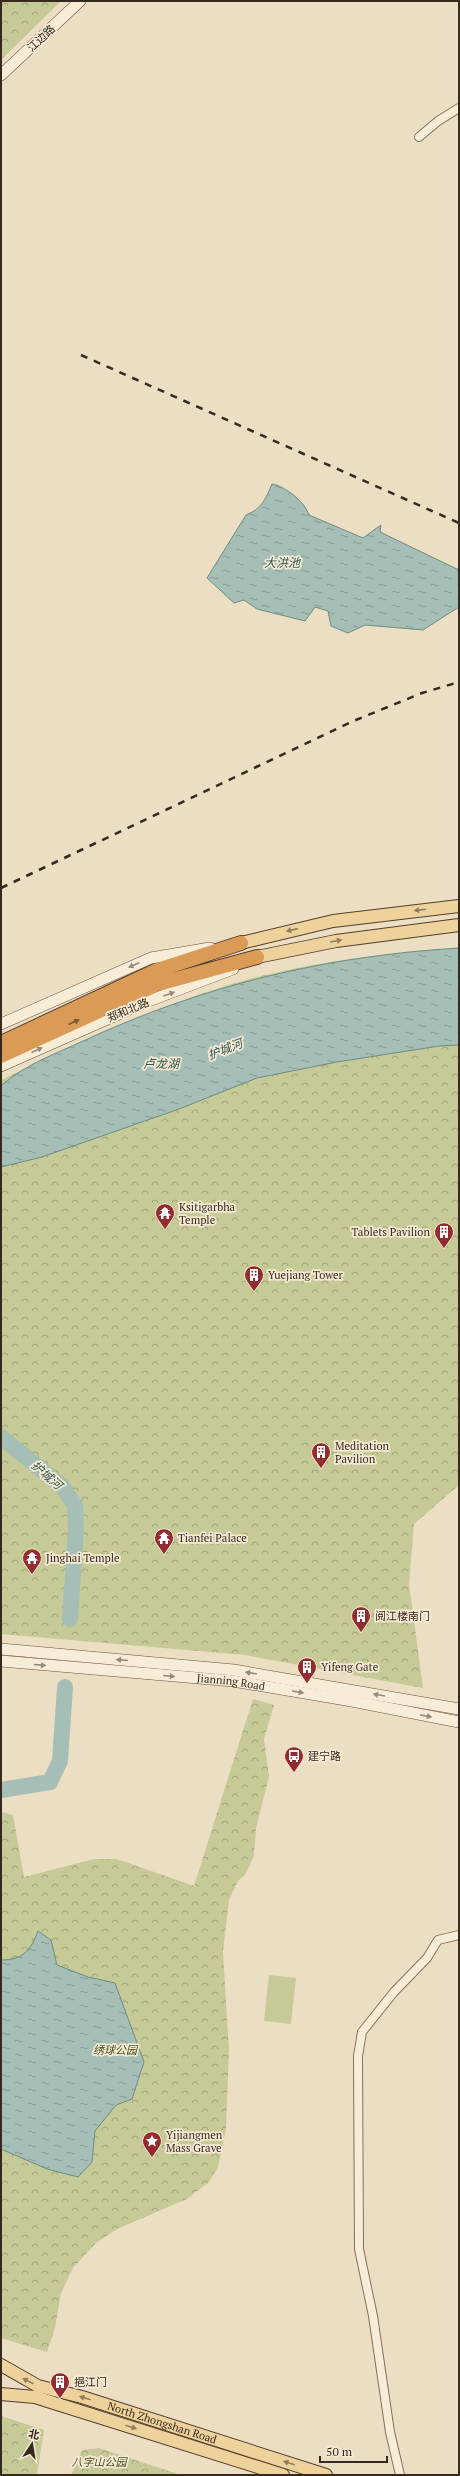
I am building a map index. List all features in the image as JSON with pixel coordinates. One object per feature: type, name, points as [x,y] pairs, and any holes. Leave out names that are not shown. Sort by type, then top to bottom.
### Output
[{"type":"highway","points":[[1,1043],[155,971],[240,943]]},
{"type":"highway","name":"郑和北路","points":[[1,1056],[158,984],[257,958]]},
{"type":"main road","name":"江边路","points":[[1,75],[80,1]]},
{"type":"main road","points":[[1,1024],[151,958],[240,943],[333,921],[459,906]]},
{"type":"main road","name":"郑和北路","points":[[1,1066],[146,1002],[211,978],[257,958],[336,941],[459,925]]},
{"type":"main road","name":"Jianning Road","points":[[1,1649],[234,1670],[459,1709]]},
{"type":"main road","name":"Jianning Road","points":[[1,1661],[233,1682],[352,1701],[459,1722]]},
{"type":"main road","name":"North Zhongshan Road","points":[[1,2365],[38,2386],[82,2397],[326,2475]]},
{"type":"main road","name":"North Zhongshan Road","points":[[1,2394],[35,2397],[283,2475]]},
{"type":"street","points":[[419,137],[459,108]]},
{"type":"street","points":[[400,2475],[390,2432],[373,2316],[359,2249],[358,2056],[362,2032],[394,1992],[427,1958],[438,1940],[459,1936]]},
{"type":"green space","points":[[1,1],[61,1],[1,60]]},
{"type":"green space","points":[[459,948],[459,1485],[414,1524],[409,1584],[423,1688],[245,1655],[1,1634],[1,1080],[88,1039],[147,1014],[177,1002],[238,982],[292,969],[348,959]]},
{"type":"green space","name":"绣球公园","points":[[253,1699],[274,1705],[264,1739],[269,1777],[256,1828],[254,1856],[246,1873],[238,1881],[229,1900],[223,1952],[229,2050],[226,2129],[218,2167],[209,2182],[187,2199],[117,2229],[96,2243],[73,2268],[61,2293],[55,2328],[47,2352],[1,2338],[1,1812],[13,1815],[24,1877],[94,1859],[117,1859],[194,1886]]},
{"type":"green space","points":[[269,1975],[296,1978],[291,2024],[264,2021]]},
{"type":"green space","points":[[1,2416],[44,2430],[37,2475],[1,2475]]},
{"type":"green space","name":"八字山公园","points":[[99,2448],[181,2475],[71,2475],[82,2450]]},
{"type":"water","name":"大洪池","points":[[272,484],[283,488],[294,495],[307,510],[309,515],[363,538],[381,525],[380,532],[459,570],[459,607],[423,630],[365,625],[348,633],[331,626],[328,611],[315,607],[305,621],[257,609],[244,600],[234,603],[207,578],[246,515],[256,510],[260,506]]},
{"type":"water","name":"卢龙湖","points":[[459,948],[459,1045],[439,1046],[337,1062],[257,1078],[179,1109],[42,1157],[1,1167],[1,1086],[40,1060],[128,1021],[220,989],[266,976],[361,958]]},
{"type":"water","points":[[38,1931],[51,1940],[57,1965],[88,1977],[115,1983],[144,2062],[132,2099],[116,2105],[95,2131],[92,2162],[78,2177],[47,2169],[1,2149],[1,1960],[9,1960],[25,1953],[32,1944]]},
{"type":"waterway","name":"护城河","points":[[1,1437],[62,1486],[75,1505],[76,1531],[70,1619]]},
{"type":"waterway","points":[[1,1790],[50,1782],[60,1761],[65,1687]]},
{"type":"railway","points":[[81,355],[459,523]]},
{"type":"railway","points":[[1,888],[351,722],[422,693],[459,682]]},
{"type":"place","name":"Ksitigarbha Temple","points":[[165,1230]]},
{"type":"place","name":"Tablets Pavilion","points":[[444,1249]]},
{"type":"place","name":"Yuejiang Tower","points":[[254,1292]]},
{"type":"place","name":"Meditation Pavilion","points":[[321,1469]]},
{"type":"place","name":"Tianfei Palace","points":[[164,1555]]},
{"type":"place","name":"Jinghai Temple","points":[[32,1575]]},
{"type":"place","name":"阅江楼南门","points":[[361,1633]]},
{"type":"place","name":"Yifeng Gate","points":[[307,1684]]},
{"type":"place","name":"建宁路","points":[[294,1773]]},
{"type":"place","name":"Yijiangmen Mass Grave","points":[[152,2158]]},
{"type":"place","name":"挹江门","points":[[60,2399]]}]
